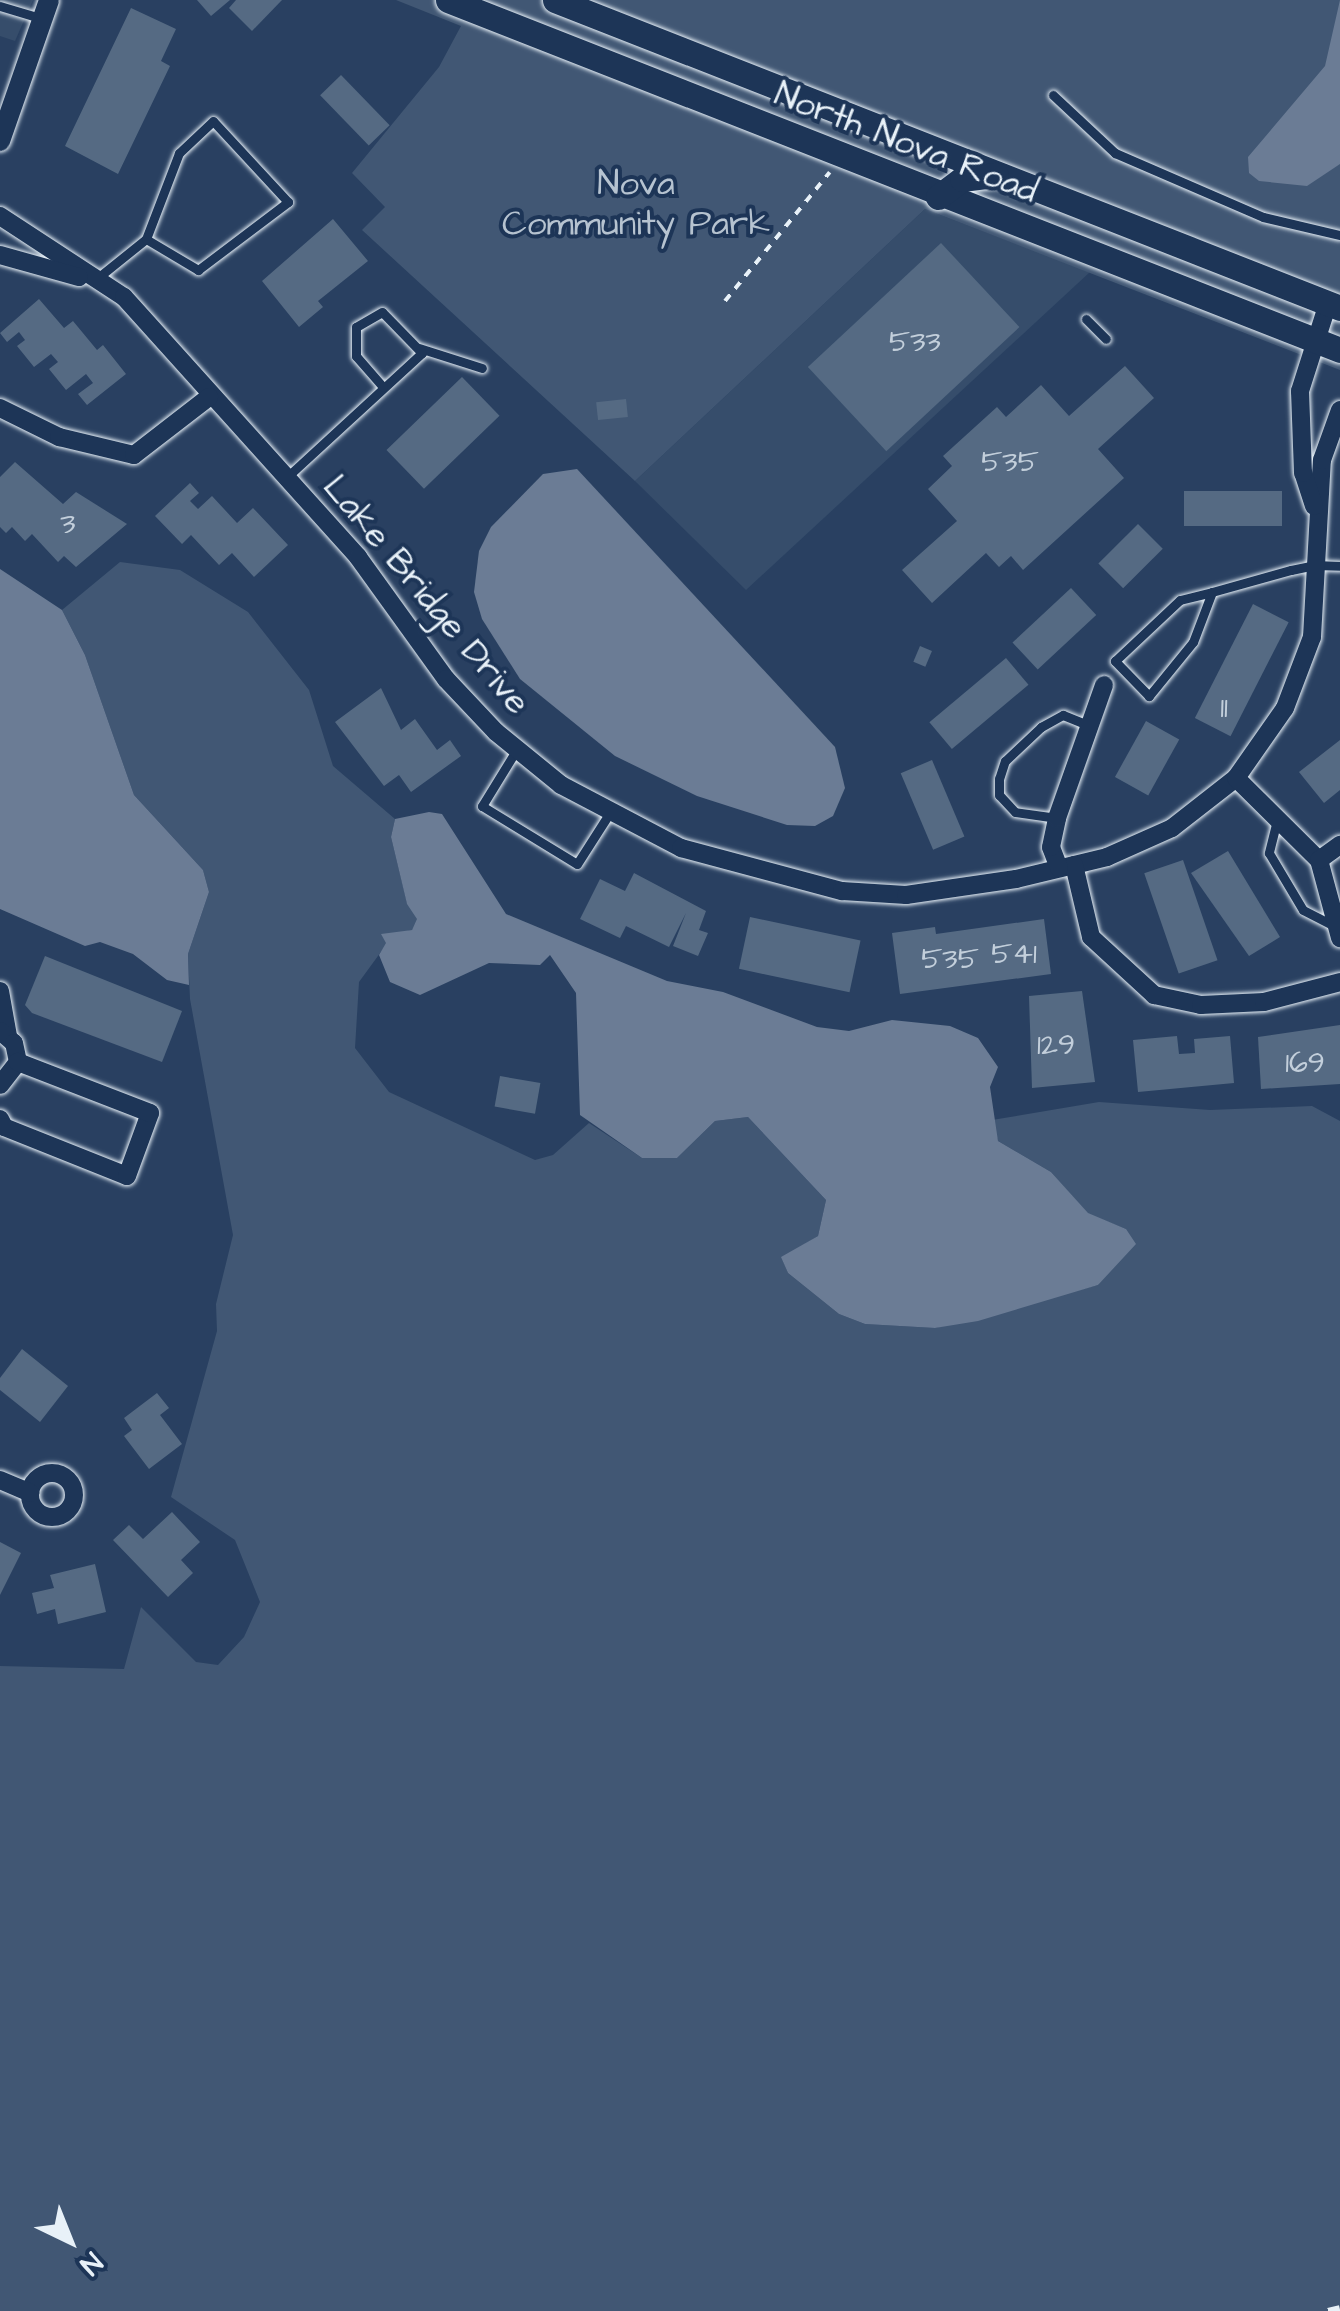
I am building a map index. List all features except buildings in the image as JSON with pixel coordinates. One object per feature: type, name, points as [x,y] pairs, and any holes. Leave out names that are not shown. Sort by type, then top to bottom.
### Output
[{"type":"main road","name":"North Nova Road","points":[[448,0],[938,197],[1340,350]]},
{"type":"main road","name":"North Nova Road","points":[[555,0],[1336,302]]},
{"type":"main road","points":[[938,197],[962,179],[1001,175]]},
{"type":"street","points":[[0,141],[46,9]]},
{"type":"street","name":"Lake Bridge Drive","points":[[0,216],[94,282],[124,297],[209,397],[368,570],[446,679],[517,749],[609,814],[700,854],[842,891],[906,895],[1066,867],[1140,846],[1207,806],[1236,778],[1266,742],[1299,678],[1312,636],[1316,511],[1322,460],[1340,410]]},
{"type":"street","points":[[0,255],[94,282]]},
{"type":"street","points":[[1316,511],[1303,472],[1300,390],[1314,340],[1336,302]]},
{"type":"street","points":[[0,408],[59,437],[134,454],[209,397]]},
{"type":"street","points":[[1104,685],[1085,724],[1051,847],[1066,867],[1091,937],[1154,995],[1201,1005],[1264,1002],[1340,982]]},
{"type":"street","points":[[1236,778],[1318,860],[1340,938]]},
{"type":"street","points":[[1318,860],[1340,844]]},
{"type":"street","points":[[0,991],[4,1034],[18,1062],[150,1113],[127,1176],[4,1127],[0,1119]]},
{"type":"street","points":[[0,1084],[18,1062]]},
{"type":"street","points":[[0,1480],[30,1494]]},
{"type":"lane","points":[[0,6],[46,9]]},
{"type":"lane","points":[[1053,95],[1115,153],[1263,217],[1340,235]]},
{"type":"lane","points":[[94,282],[146,240],[179,153],[213,122],[288,202],[198,270],[146,240]]},
{"type":"lane","points":[[285,479],[422,353],[382,312],[356,328],[356,356],[382,387]]},
{"type":"lane","points":[[1086,319],[1106,340]]},
{"type":"lane","points":[[419,348],[482,368]]},
{"type":"lane","points":[[1212,592],[1192,642],[1150,696],[1115,660],[1180,600],[1315,564],[1340,566]]},
{"type":"lane","points":[[1057,818],[1015,812],[1000,794],[999,780],[1005,761],[1041,727],[1063,714],[1085,724]]},
{"type":"lane","points":[[517,749],[482,806],[577,864],[609,814]]},
{"type":"lane","points":[[1278,817],[1269,852],[1303,910],[1339,928]]},
{"type":"path","points":[[725,301],[842,156]]},
{"type":"shaded area","points":[[0,0],[33,0],[15,41],[0,36]]},
{"type":"shaded area","points":[[1340,0],[1340,164],[1307,186],[1259,181],[1249,173],[1248,157],[1325,66]]},
{"type":"shaded area","points":[[925,209],[1090,272],[746,590],[635,481]]},
{"type":"shaded area","points":[[577,469],[835,747],[845,788],[833,816],[815,826],[787,825],[697,796],[615,756],[520,679],[482,619],[474,592],[479,551],[491,527],[543,474]]},
{"type":"shaded area","points":[[0,569],[62,610],[85,655],[134,795],[203,870],[209,892],[188,954],[189,985],[167,980],[133,954],[100,942],[85,946],[0,909]]},
{"type":"shaded area","points":[[429,812],[442,814],[506,914],[667,981],[723,992],[817,1027],[849,1031],[892,1020],[950,1026],[978,1038],[998,1067],[990,1087],[998,1141],[1051,1172],[1088,1213],[1126,1229],[1136,1244],[1098,1285],[978,1321],[935,1328],[865,1324],[839,1314],[788,1273],[781,1257],[818,1236],[826,1200],[748,1117],[715,1121],[677,1158],[642,1158],[580,1115],[576,993],[550,955],[540,965],[489,963],[420,995],[390,982],[379,955],[386,943],[381,934],[412,930],[417,919],[407,904],[391,837],[395,819]]},
{"type":"green space","name":"Nova Community Park","points":[[396,0],[1340,0],[1340,370],[925,209],[635,481],[362,230],[385,207],[352,173],[439,67],[461,26]]},
{"type":"green space","points":[[120,562],[180,570],[248,612],[309,690],[333,766],[395,819],[391,837],[407,903],[418,919],[412,930],[394,934],[359,982],[355,1048],[389,1092],[535,1160],[553,1155],[589,1123],[642,1158],[677,1158],[715,1121],[748,1117],[826,1200],[818,1236],[782,1258],[788,1273],[839,1314],[865,1324],[935,1328],[1098,1285],[1126,1229],[1088,1214],[1051,1172],[998,1141],[992,1120],[1099,1102],[1210,1110],[1312,1106],[1340,1121],[1340,2311],[0,2311],[0,1666],[124,1669],[141,1607],[196,1662],[218,1665],[244,1637],[260,1602],[235,1540],[171,1497],[217,1331],[216,1304],[233,1235],[190,999],[188,954],[209,892],[203,870],[134,795],[85,655],[62,610]]},
{"type":"railway","points":[[1328,2311],[1340,2308]]}]
